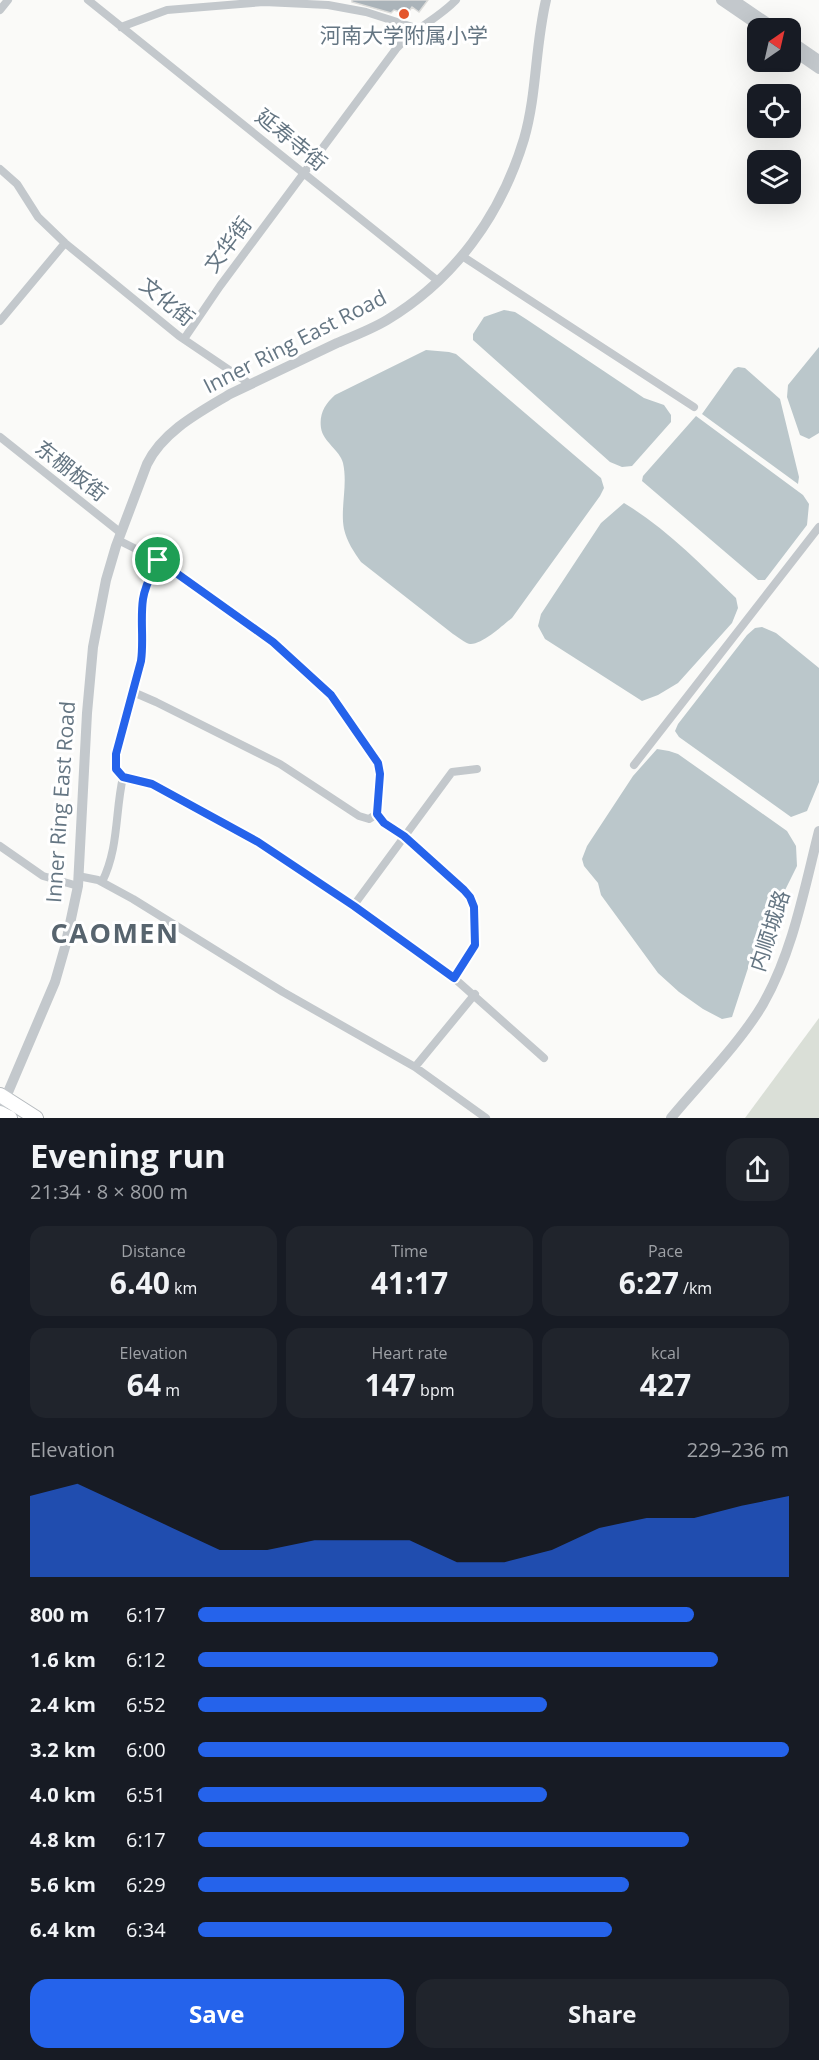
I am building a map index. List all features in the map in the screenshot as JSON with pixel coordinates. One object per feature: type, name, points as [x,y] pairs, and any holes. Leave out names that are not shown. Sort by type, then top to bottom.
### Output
[{"type":"main road","points":[[1,1104],[9,1118]]},
{"type":"main road","points":[[1,1104],[36,1118]]},
{"type":"street","points":[[0,10],[8,0]]},
{"type":"street","name":"延寿寺街","points":[[88,0],[438,280]]},
{"type":"street","name":"文华街","points":[[184,339],[220,286],[396,49],[405,39],[441,15],[456,0]]},
{"type":"street","name":"Inner Ring East Road","points":[[1,1104],[55,982],[66,947],[78,881],[93,647],[106,580],[119,536],[147,464],[158,445],[208,407],[250,384],[386,321],[416,300],[462,256],[492,216],[524,139],[546,0]]},
{"type":"street","points":[[721,0],[747,18]]},
{"type":"street","points":[[734,0],[760,18]]},
{"type":"street","points":[[121,27],[167,10],[264,2],[328,5],[366,12],[419,29]]},
{"type":"street","points":[[801,47],[819,60]]},
{"type":"street","points":[[801,57],[819,69]]},
{"type":"street","name":"文化街","points":[[0,169],[17,184],[38,217],[65,243],[184,339],[250,384]]},
{"type":"street","points":[[0,321],[65,243]]},
{"type":"street","points":[[462,256],[694,406]]},
{"type":"street","name":"东棚板街","points":[[0,437],[119,536],[158,560],[273,642],[331,695],[378,763],[380,774],[377,814]]},
{"type":"street","points":[[634,765],[819,527]]},
{"type":"street","points":[[158,560],[145,589],[143,648],[116,754],[116,769],[123,777],[152,784],[258,842],[354,906],[475,994],[544,1058]]},
{"type":"street","points":[[132,692],[280,764],[359,816],[369,819],[377,814],[384,823],[404,836],[464,890],[474,907],[475,945],[454,978]]},
{"type":"street","points":[[354,906],[452,772],[477,769]]},
{"type":"street","points":[[102,882],[109,867],[117,833],[123,777]]},
{"type":"street","name":"内顺城路","points":[[671,1118],[749,1025],[775,981],[793,931],[819,831]]},
{"type":"street","points":[[0,846],[43,876],[102,882],[133,899],[283,992],[415,1067],[486,1118]]},
{"type":"street","points":[[415,1067],[475,994]]},
{"type":"shaded area","points":[[504,310],[515,312],[644,398],[664,405],[671,415],[671,422],[632,466],[622,467],[610,462],[473,340],[473,334],[484,317]]},
{"type":"shaded area","points":[[819,347],[819,433],[809,439],[800,435],[787,397],[788,385]]},
{"type":"shaded area","points":[[426,350],[456,354],[601,478],[604,488],[512,618],[492,634],[470,644],[453,634],[361,562],[353,551],[344,529],[343,463],[339,454],[325,438],[321,428],[324,410],[335,395]]},
{"type":"shaded area","points":[[745,368],[780,399],[799,477],[798,484],[702,414],[734,369]]},
{"type":"shaded area","points":[[696,416],[803,495],[809,504],[807,525],[765,580],[758,580],[642,481],[643,476]]},
{"type":"shaded area","points":[[624,503],[668,535],[696,560],[736,598],[738,608],[732,623],[678,683],[642,701],[545,639],[538,626],[541,614],[601,523]]},
{"type":"shaded area","points":[[762,627],[776,633],[819,668],[819,782],[807,811],[791,817],[679,737],[675,731],[747,635],[755,628]]},
{"type":"shaded area","points":[[657,749],[678,754],[787,831],[796,846],[797,866],[751,959],[732,1017],[722,1019],[703,1009],[658,973],[601,895],[598,883],[584,866],[582,859],[587,846],[633,776]]},
{"type":"shaded area","points":[[819,1018],[819,1118],[745,1118]]},
{"type":"building","points":[[352,0],[428,0],[419,12],[412,7],[407,14],[394,10],[391,13],[352,2]]},
{"type":"place","name":"河南大学附属小学","points":[[404,14]]},
{"type":"district","name":"CAOMEN","points":[[115,934]]},
{"type":"route","points":[[158,560],[273,642],[331,695],[372,752],[378,763],[380,774],[377,814],[384,823],[404,836],[464,890],[474,907],[475,945],[454,978],[354,906],[258,842],[152,784],[123,777],[116,769],[116,754],[141,661],[145,589],[158,560]]}]
